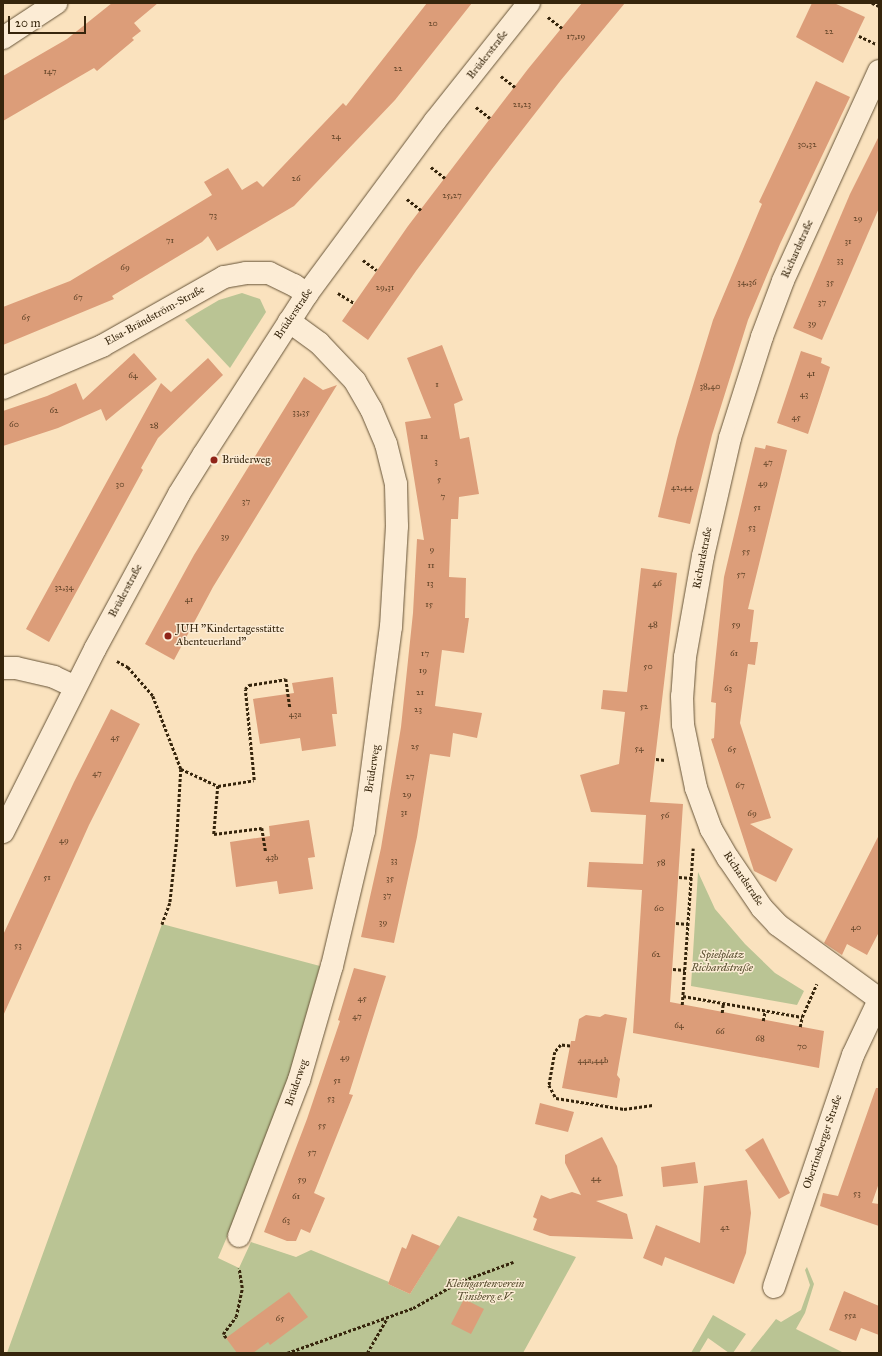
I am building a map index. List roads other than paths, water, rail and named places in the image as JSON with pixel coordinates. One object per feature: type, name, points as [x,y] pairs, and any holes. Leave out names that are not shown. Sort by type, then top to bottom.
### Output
[{"type":"street","points":[[3,38],[56,3]]},
{"type":"street","name":"Brüderstraße","points":[[3,832],[75,687],[179,494],[289,321],[307,294],[435,121],[537,9]]},
{"type":"street","name":"Richardstraße","points":[[879,71],[783,281],[762,337],[730,438],[703,556],[684,658],[682,696],[683,725],[696,788],[712,829],[728,858],[762,908],[778,925],[879,999]]},
{"type":"street","name":"Elsa-Brändström-Straße","points":[[3,388],[102,346],[224,277],[246,273],[269,273],[294,285],[307,294]]},
{"type":"street","name":"Brüderweg","points":[[239,1236],[299,1080],[332,966],[364,831],[392,627],[397,526],[396,484],[386,444],[371,409],[355,381],[319,343],[289,321]]},
{"type":"street","points":[[3,668],[16,668],[54,677],[75,687]]},
{"type":"street","name":"Obertinsberger Straße","points":[[774,1287],[853,1055],[879,999]]},
{"type":"place","name":"Brüderweg","points":[[214,460]]},
{"type":"place","name":"JUH \"Kindertagesstätte Abenteuerland\"","points":[[168,636]]},
{"type":"park label","name":"Spielplatz Richardstraße","points":[[722,962]]},
{"type":"park label","name":"Kleingartenverein Tinsberg e.V.","points":[[485,1291]]}]
